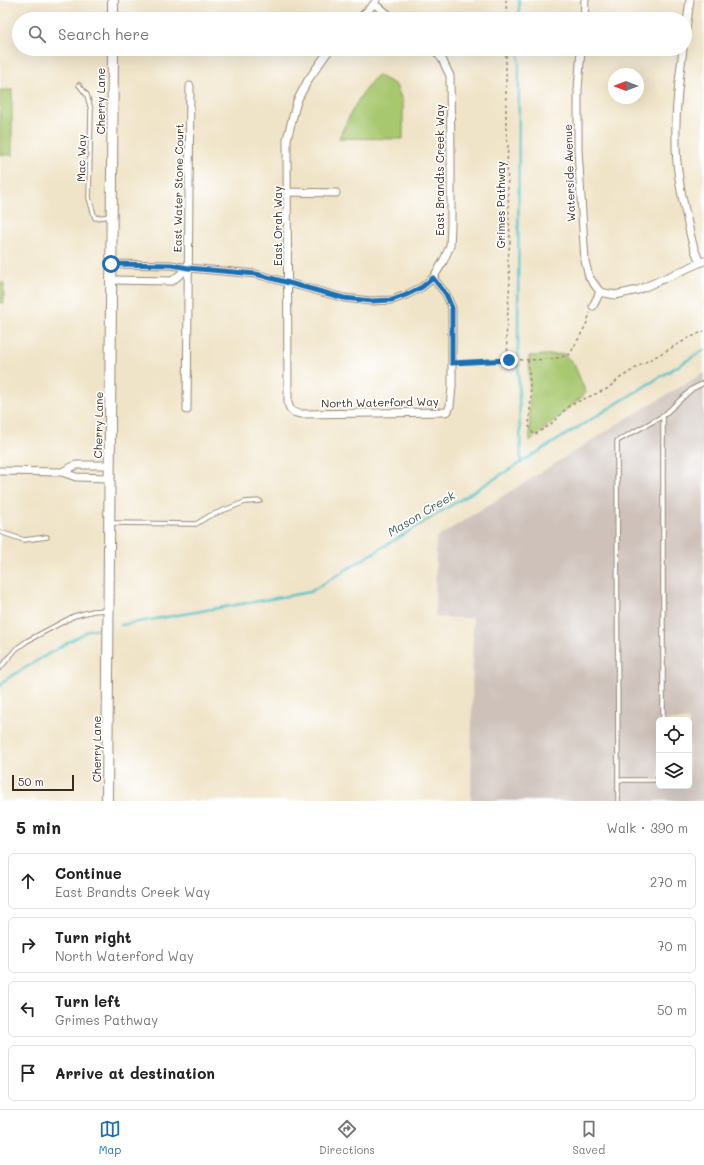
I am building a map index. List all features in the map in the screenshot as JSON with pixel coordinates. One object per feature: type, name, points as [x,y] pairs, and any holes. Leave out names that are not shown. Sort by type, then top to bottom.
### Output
[{"type":"main road","points":[[113,0],[113,12]]},
{"type":"main road","name":"Cherry Lane","points":[[107,801],[113,56]]},
{"type":"street","points":[[584,12],[585,0]]},
{"type":"street","points":[[688,12],[690,0]]},
{"type":"street","points":[[366,12],[375,2],[387,12]]},
{"type":"street","name":"East Orah Way","points":[[292,412],[289,410],[288,403],[286,330],[288,283],[287,139],[297,101],[308,80],[325,56]]},
{"type":"street","name":"East Brandts Creek Way","points":[[111,264],[172,265],[188,268],[256,274],[344,298],[372,301],[392,300],[422,287],[433,278],[443,262],[450,246],[450,76],[440,56]]},
{"type":"street","name":"Waterside Avenue","points":[[580,56],[578,90],[578,150],[585,261],[589,277],[600,292]]},
{"type":"street","points":[[593,306],[600,292],[615,295],[638,290],[702,261],[695,252],[679,178],[676,144],[678,86],[682,56]]},
{"type":"street","name":"East Water Stone Court","points":[[187,410],[190,86]]},
{"type":"street","points":[[287,192],[336,193]]},
{"type":"street","points":[[111,280],[172,281],[188,268]]},
{"type":"street","name":"North Waterford Way","points":[[292,412],[302,414],[448,411],[452,387],[452,308],[446,294],[433,278]]},
{"type":"street","points":[[62,472],[76,465],[110,465]]},
{"type":"street","points":[[0,471],[62,472],[76,477],[109,478]]},
{"type":"lane","name":"Mac Way","points":[[79,85],[87,95],[91,110],[89,198],[95,218],[112,216]]},
{"type":"lane","points":[[618,801],[617,441],[663,416],[692,389],[704,382]]},
{"type":"lane","points":[[663,416],[663,717]]},
{"type":"lane","points":[[109,523],[196,524],[209,516],[245,502],[260,501]]},
{"type":"lane","points":[[0,532],[24,540],[47,537]]},
{"type":"lane","points":[[0,668],[16,649],[27,641],[74,616],[108,609]]},
{"type":"lane","points":[[618,780],[656,780]]},
{"type":"path","points":[[506,0],[507,12]]},
{"type":"path","name":"Grimes Pathway","points":[[506,56],[506,128],[508,145],[507,166],[510,241],[508,260],[510,279],[506,339],[509,360]]},
{"type":"path","points":[[452,363],[528,360],[562,357],[570,354],[586,325],[593,306]]},
{"type":"path","points":[[528,360],[531,397],[530,426],[534,435],[550,425],[570,405],[607,389],[620,378],[644,363],[688,338],[704,331]]},
{"type":"shaded area","points":[[704,373],[704,801],[471,801],[473,618],[435,617],[436,538],[621,422]]},
{"type":"green space","points":[[377,75],[396,85],[403,103],[403,139],[339,138],[355,105]]},
{"type":"green space","points":[[0,90],[12,90],[12,155],[0,155]]},
{"type":"green space","points":[[0,283],[4,283],[4,303],[0,303]]},
{"type":"green space","points":[[564,354],[574,364],[586,393],[530,441],[529,356]]},
{"type":"waterway","points":[[519,0],[519,12]]},
{"type":"waterway","points":[[518,357],[519,56]]},
{"type":"waterway","name":"Mason Creek","points":[[121,625],[310,592],[704,350]]},
{"type":"waterway","points":[[518,364],[521,463]]},
{"type":"waterway","name":"Mason Creek","points":[[0,686],[8,678],[89,630],[97,629]]},
{"type":"route","points":[[111,264],[172,265],[188,268],[256,274],[344,298],[372,301],[392,300],[406,295],[422,287],[433,278],[446,294],[452,308],[452,363],[509,360]]}]
